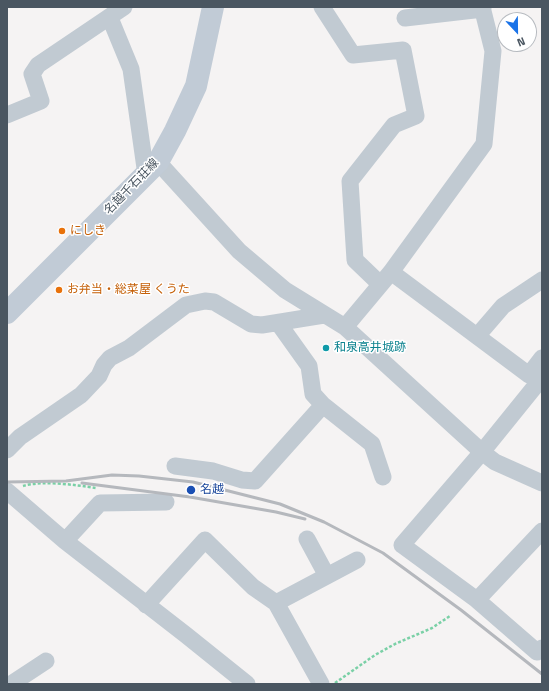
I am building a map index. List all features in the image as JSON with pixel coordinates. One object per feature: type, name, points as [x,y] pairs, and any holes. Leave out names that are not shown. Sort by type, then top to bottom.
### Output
[{"type":"street","points":[[7,115],[41,101],[32,74],[38,65],[110,18],[124,7]]},
{"type":"street","name":"名越千石荘線","points":[[7,313],[152,168],[175,131],[196,86],[213,7]]},
{"type":"street","points":[[322,7],[353,55],[403,50],[416,116],[394,125],[350,181],[355,260],[478,335],[537,378]]},
{"type":"street","points":[[345,327],[385,278],[484,144],[492,51],[483,8],[405,18]]},
{"type":"street","points":[[110,18],[132,69],[152,168],[239,251],[285,290],[345,327],[482,452],[495,462],[542,483]]},
{"type":"street","points":[[478,335],[503,306],[542,280]]},
{"type":"street","points":[[7,450],[25,433],[81,395],[99,376],[104,365],[110,358],[129,348],[186,305],[205,301],[214,302],[251,324],[279,324],[324,315]]},
{"type":"street","points":[[279,324],[309,366],[313,394],[323,405],[372,444],[383,477]]},
{"type":"street","points":[[540,652],[477,600],[402,545],[482,452],[537,378],[542,358]]},
{"type":"street","points":[[175,466],[213,472],[242,480],[255,481],[323,405]]},
{"type":"street","points":[[10,494],[65,541],[246,684]]},
{"type":"street","points":[[65,541],[100,503],[166,502]]},
{"type":"street","points":[[477,600],[542,531]]},
{"type":"street","points":[[307,539],[327,576]]},
{"type":"street","points":[[146,605],[205,540],[253,587],[276,603],[321,684]]},
{"type":"street","points":[[276,603],[357,560]]},
{"type":"street","points":[[11,684],[46,661]]},
{"type":"path","points":[[10,494],[24,485],[82,486],[104,490]]},
{"type":"path","points":[[334,684],[395,644],[432,628],[450,616]]},
{"type":"railway","points":[[7,482],[66,481],[112,475],[139,476],[193,482],[280,504],[324,522],[383,553],[461,610],[542,674]]},
{"type":"railway","points":[[82,483],[190,497],[276,512],[305,519]]},
{"type":"place","name":"にしき","points":[[62,231]]},
{"type":"place","name":"お弁当・総菜屋 くうた","points":[[59,290]]},
{"type":"place","name":"和泉高井城跡","points":[[326,348]]},
{"type":"place","name":"名越","points":[[191,490]]}]
